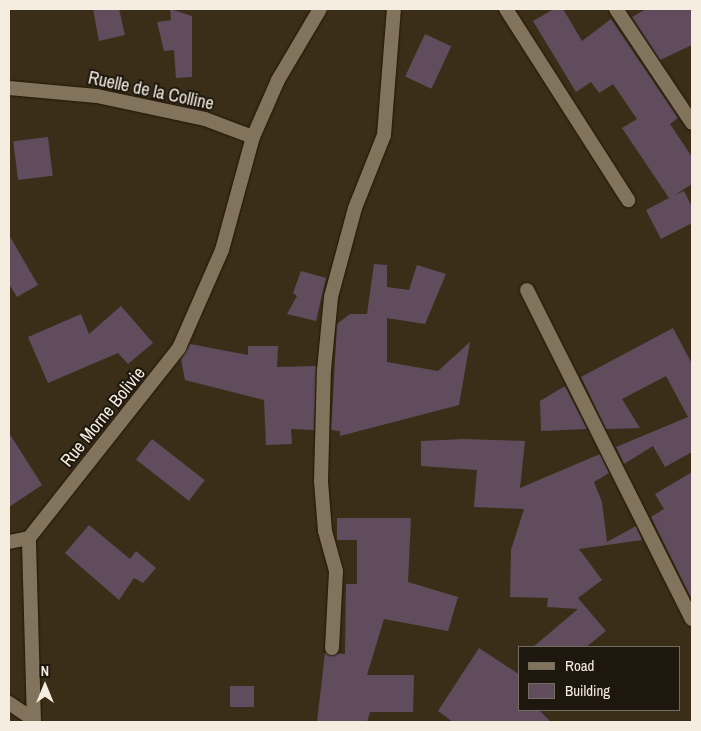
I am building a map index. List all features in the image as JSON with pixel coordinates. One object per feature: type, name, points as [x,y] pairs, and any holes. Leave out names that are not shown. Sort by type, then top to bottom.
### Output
[{"type":"street","name":"Rue Morne Bolivie","points":[[29,538],[179,348],[222,250],[253,137],[278,80],[320,9]]},
{"type":"street","points":[[332,648],[336,571],[325,531],[321,482],[324,370],[331,298],[355,208],[384,135],[394,9]]},
{"type":"street","points":[[506,9],[628,200]]},
{"type":"street","points":[[616,9],[692,123]]},
{"type":"street","name":"Ruelle de la Colline","points":[[9,88],[97,96],[205,119],[253,137]]},
{"type":"street","points":[[526,290],[692,619]]},
{"type":"street","points":[[9,542],[29,538],[33,720]]},
{"type":"street","points":[[9,703],[33,720]]},
{"type":"building","points":[[93,9],[119,9],[125,35],[99,41]]},
{"type":"building","points":[[170,9],[192,16],[192,77],[176,78],[174,50],[164,51],[157,22],[171,20]]},
{"type":"building","points":[[554,9],[563,9],[582,41],[611,19],[678,118],[670,124],[692,157],[692,184],[675,195],[684,191],[692,207],[692,223],[661,239],[646,210],[669,198],[622,128],[637,119],[613,84],[599,93],[591,82],[576,92],[533,21]]},
{"type":"building","points":[[646,9],[692,9],[692,45],[660,60],[632,17]]},
{"type":"building","points":[[425,34],[451,46],[431,89],[405,77]]},
{"type":"building","points":[[48,137],[53,176],[18,180],[13,141]]},
{"type":"building","points":[[9,235],[38,285],[17,297],[9,284]]},
{"type":"building","points":[[374,264],[387,265],[387,287],[409,290],[417,265],[446,274],[425,324],[387,318],[387,362],[438,371],[470,342],[459,405],[340,436],[340,431],[331,430],[337,324],[350,314],[367,314]]},
{"type":"building","points":[[301,271],[326,278],[316,321],[287,314],[297,296],[293,293]]},
{"type":"building","points":[[121,306],[153,343],[128,364],[118,353],[48,383],[28,337],[81,314],[89,334]]},
{"type":"building","points":[[673,328],[692,364],[692,452],[665,467],[653,446],[624,464],[616,447],[688,417],[666,376],[622,399],[640,428],[606,429],[581,377]]},
{"type":"building","points":[[190,344],[248,355],[248,346],[278,346],[277,367],[316,366],[314,430],[291,429],[292,444],[266,445],[264,400],[185,380],[181,359]]},
{"type":"building","points":[[565,386],[587,429],[541,431],[540,401]]},
{"type":"building","points":[[9,433],[42,485],[9,507]]},
{"type":"building","points":[[152,439],[205,480],[189,501],[136,459]]},
{"type":"building","points":[[464,439],[525,441],[520,488],[600,454],[609,473],[594,482],[602,502],[607,542],[636,526],[642,540],[579,549],[602,580],[578,598],[606,631],[587,646],[534,646],[578,609],[547,607],[548,598],[510,597],[511,550],[524,509],[474,507],[477,470],[421,466],[421,441]]},
{"type":"building","points":[[692,472],[692,600],[651,517],[664,509],[655,494]]},
{"type":"building","points":[[337,518],[411,518],[408,582],[458,597],[448,631],[384,619],[367,675],[414,675],[413,712],[370,712],[367,722],[317,722],[325,653],[345,654],[346,584],[357,584],[357,540],[337,540]]},
{"type":"building","points":[[89,525],[130,559],[136,551],[156,568],[143,583],[134,578],[119,600],[65,553]]},
{"type":"building","points":[[479,648],[518,674],[518,711],[540,711],[551,722],[453,722],[438,711]]},
{"type":"building","points":[[230,686],[254,686],[254,707],[230,707]]}]
